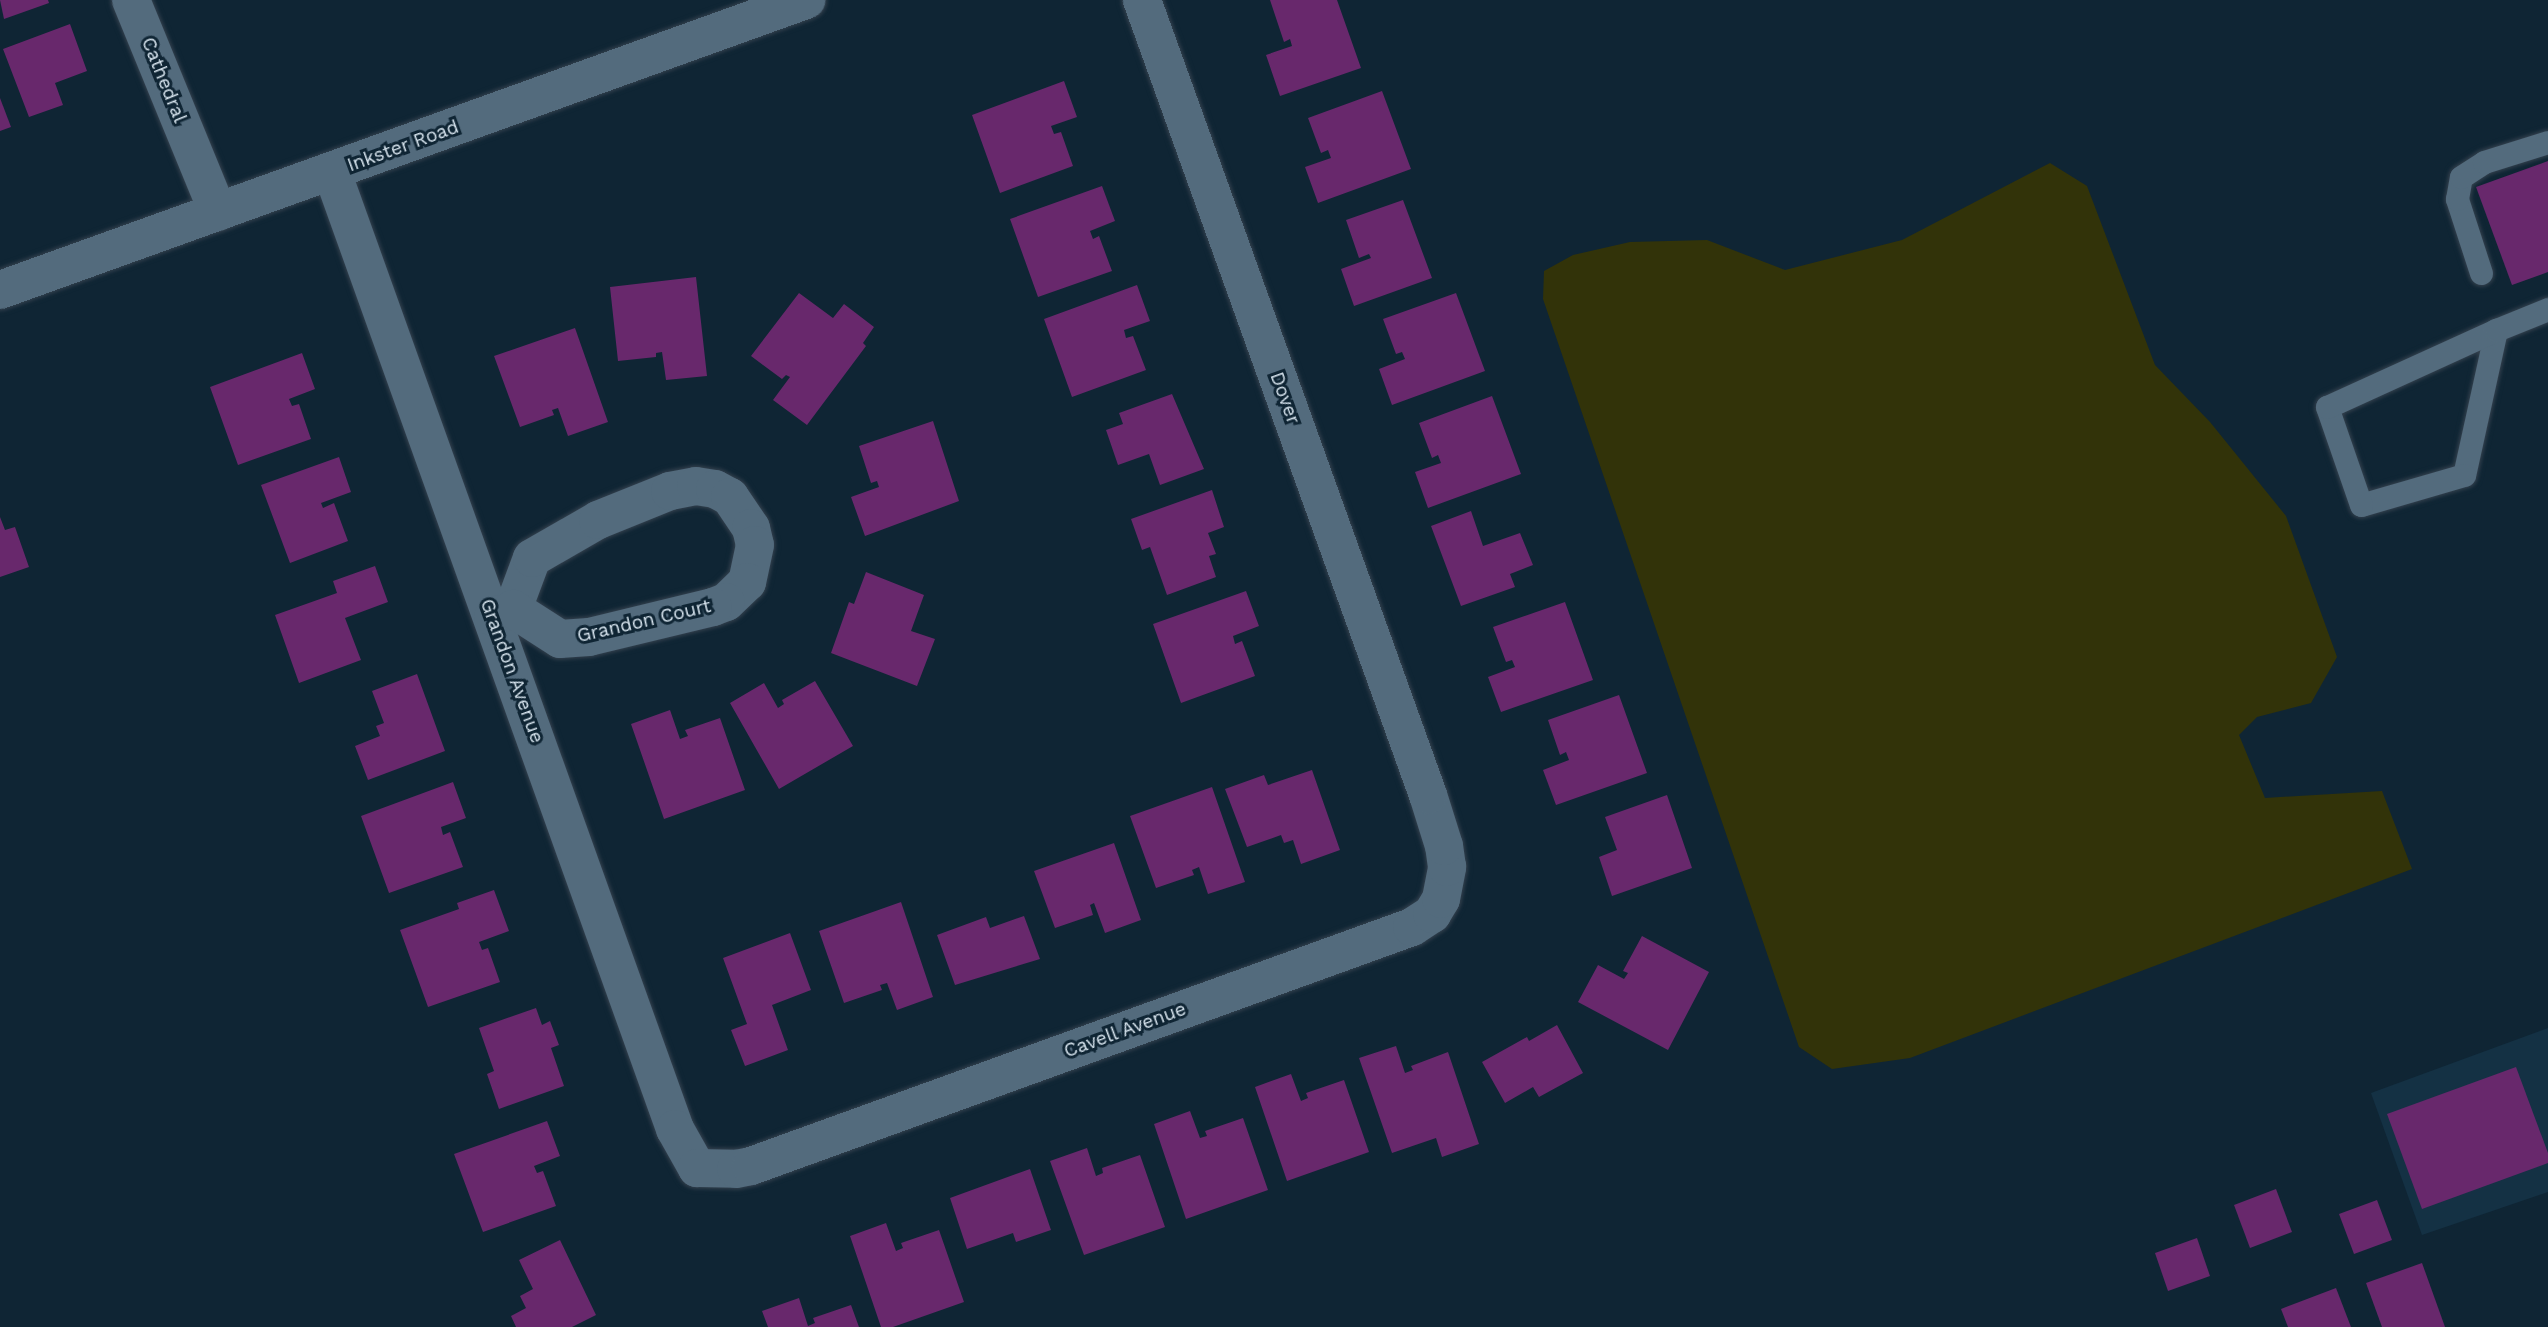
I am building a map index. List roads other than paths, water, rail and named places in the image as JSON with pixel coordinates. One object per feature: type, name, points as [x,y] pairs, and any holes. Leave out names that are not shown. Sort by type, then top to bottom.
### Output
[{"type":"street","name":"Cathedral","points":[[131,0],[218,212]]},
{"type":"street","name":"Inkster Road","points":[[0,290],[806,0]]},
{"type":"street","name":"Dover","points":[[1142,0],[1428,795]]},
{"type":"street","name":"Grandon Avenue","points":[[332,172],[503,613],[675,1129],[697,1168]]},
{"type":"street","name":"Grandon Court","points":[[696,486],[715,489],[730,497],[751,528],[755,545],[747,582],[726,602],[713,607],[589,638],[560,639],[503,613],[532,558],[598,520],[670,491],[696,486]]},
{"type":"street","name":"Cavell Avenue","points":[[697,1168],[736,1169],[751,1166],[1412,927],[1432,914],[1441,899],[1447,867],[1444,846],[1428,795]]},
{"type":"lane","points":[[2482,273],[2458,199],[2460,177],[2484,162],[2548,142]]},
{"type":"lane","points":[[2496,330],[2464,475],[2361,505],[2327,407],[2496,330],[2548,309]]}]
